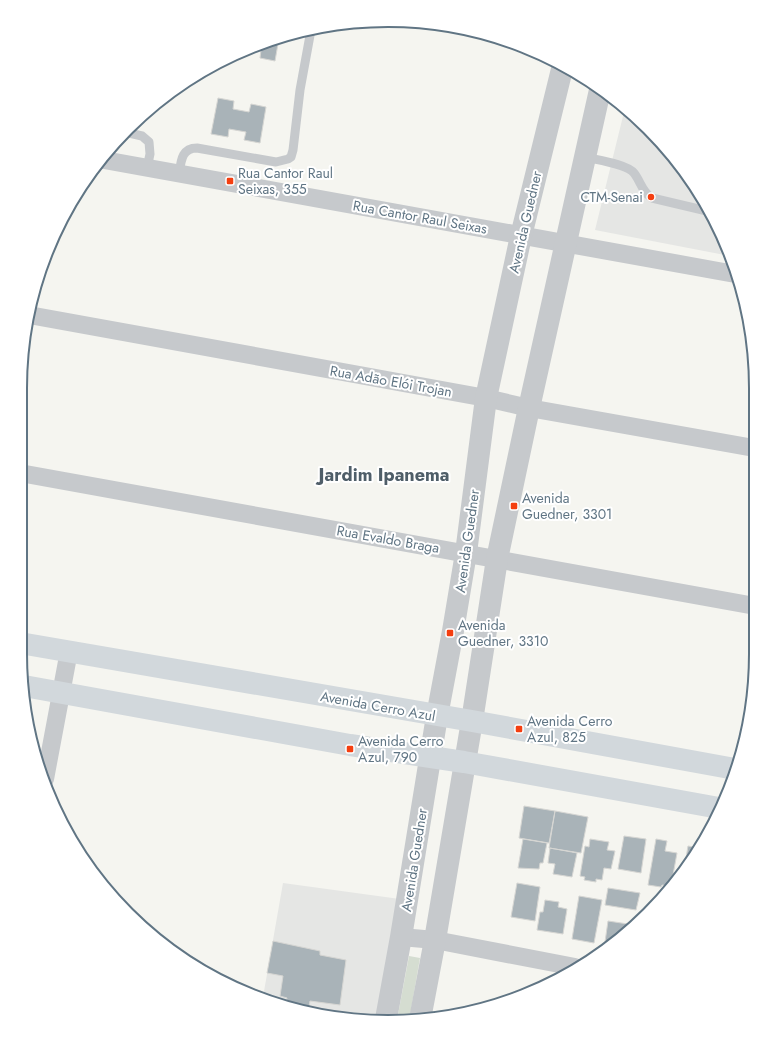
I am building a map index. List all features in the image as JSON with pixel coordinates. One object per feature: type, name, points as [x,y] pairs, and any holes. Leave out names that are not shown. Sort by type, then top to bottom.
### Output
[{"type":"main road","name":"Avenida Cerro Azul","points":[[27,644],[472,721],[731,768]]},
{"type":"main road","points":[[29,687],[350,745],[464,762],[715,807]]},
{"type":"street","name":"Avenida Guedner","points":[[387,1015],[402,937],[437,716],[466,553],[486,398],[521,236],[561,71]]},
{"type":"street","points":[[421,1013],[472,721],[497,560],[529,408],[599,95]]},
{"type":"street","name":"Rua Cantor Raul Seixas","points":[[108,161],[730,273]]},
{"type":"street","name":"Rua Adão Elói Trojan","points":[[34,316],[486,398],[529,408],[749,447]]},
{"type":"street","name":"Rua Evaldo Braga","points":[[27,474],[749,605]]},
{"type":"street","points":[[46,771],[69,651]]},
{"type":"street","points":[[402,937],[435,940],[568,967]]},
{"type":"lane","points":[[180,174],[184,153],[191,148],[276,162],[288,160],[291,156],[294,143],[300,90],[310,36]]},
{"type":"lane","points":[[132,134],[142,136],[149,142],[150,154],[147,168]]},
{"type":"lane","points":[[585,156],[628,168],[634,173],[646,195],[652,198],[702,210]]},
{"type":"shaded area","name":"CTM-Senai","points":[[623,115],[659,150],[688,187],[712,228],[724,255],[595,230]]},
{"type":"shaded area","points":[[283,883],[407,900],[387,1015],[341,1012],[318,1008],[295,1003],[264,993]]},
{"type":"shaded area","points":[[409,956],[420,958],[410,1014],[398,1015]]},
{"type":"building","points":[[278,44],[275,61],[260,58],[261,50]]},
{"type":"building","points":[[218,98],[234,101],[233,109],[249,112],[251,104],[266,107],[260,143],[244,140],[246,132],[229,129],[228,137],[211,134]]},
{"type":"building","points":[[524,806],[555,811],[549,843],[519,838]]},
{"type":"building","points":[[555,811],[588,817],[581,853],[549,848]]},
{"type":"building","points":[[624,836],[646,839],[641,873],[618,869]]},
{"type":"building","points":[[523,839],[547,843],[543,863],[540,863],[539,869],[518,868]]},
{"type":"building","points":[[590,839],[609,842],[607,850],[615,851],[611,869],[604,868],[602,880],[596,879],[596,882],[584,880],[585,877],[580,876],[585,846],[589,847]]},
{"type":"building","points":[[656,839],[667,841],[665,851],[677,853],[673,875],[665,885],[662,885],[661,887],[648,885]]},
{"type":"building","points":[[688,846],[693,847],[688,855],[686,858]]},
{"type":"building","points":[[550,848],[577,853],[572,877],[553,874],[555,864],[548,863]]},
{"type":"building","points":[[517,883],[540,887],[535,921],[511,917]]},
{"type":"building","points":[[608,888],[640,893],[636,910],[605,905]]},
{"type":"building","points":[[579,896],[602,900],[594,943],[572,939]]},
{"type":"building","points":[[545,900],[559,902],[558,907],[567,909],[563,934],[537,930],[540,912],[543,912]]},
{"type":"building","points":[[608,921],[627,924],[608,940],[605,942]]},
{"type":"building","points":[[273,941],[320,951],[320,955],[346,960],[340,1005],[310,1001],[309,1006],[287,1000],[287,998],[280,996],[283,976],[267,973]]},
{"type":"place","name":"Rua Cantor Raul Seixas, 355","points":[[230,181]]},
{"type":"place","name":"CTM-Senai","points":[[651,197]]},
{"type":"place","name":"Avenida Guedner, 3301","points":[[514,506]]},
{"type":"place","name":"Avenida Guedner, 3310","points":[[450,633]]},
{"type":"place","name":"Avenida Cerro Azul, 825","points":[[519,729]]},
{"type":"place","name":"Avenida Cerro Azul, 790","points":[[350,749]]},
{"type":"district","name":"Jardim Ipanema","points":[[384,475]]}]
